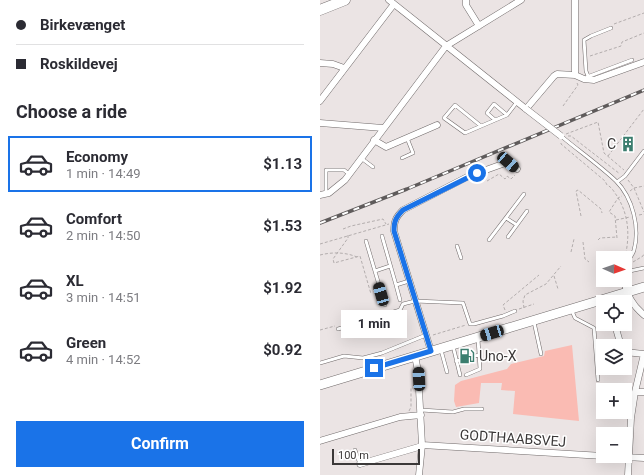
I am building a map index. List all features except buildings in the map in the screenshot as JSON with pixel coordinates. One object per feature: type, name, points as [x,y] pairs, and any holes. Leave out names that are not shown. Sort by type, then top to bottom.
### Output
[{"type":"main road","points":[[320,10],[345,0]]},
{"type":"street","points":[[466,0],[466,5],[479,26]]},
{"type":"street","points":[[323,194],[338,186],[349,174],[446,46],[521,0]]},
{"type":"street","points":[[575,0],[575,74]]},
{"type":"street","points":[[320,101],[392,2],[517,102],[563,136]]},
{"type":"street","points":[[526,109],[557,74],[575,74],[594,80],[644,62]]},
{"type":"street","points":[[320,63],[333,64],[344,68]]},
{"type":"street","points":[[320,123],[383,128]]},
{"type":"street","points":[[374,140],[386,147],[437,125]]},
{"type":"street","points":[[431,351],[394,231],[396,217],[403,210],[469,176],[508,162],[517,169]]},
{"type":"street","points":[[625,287],[632,303],[644,315]]},
{"type":"street","points":[[320,384],[644,287]]},
{"type":"street","points":[[617,332],[619,339]]},
{"type":"street","points":[[631,427],[635,392],[644,354],[632,353]]},
{"type":"street","points":[[415,356],[421,412],[422,445],[419,475]]},
{"type":"street","points":[[635,392],[644,392]]},
{"type":"street","points":[[320,441],[421,412]]},
{"type":"street","name":"GODTHAABSVEJ","points":[[360,464],[422,445],[596,456]]},
{"type":"street","points":[[632,457],[644,458]]},
{"type":"street","points":[[628,475],[629,463]]},
{"type":"lane","points":[[611,28],[584,40],[586,78],[632,60]]},
{"type":"lane","points":[[481,126],[455,105],[444,118],[465,133],[507,115],[517,102]]},
{"type":"lane","points":[[495,120],[487,113],[494,104],[507,115]]},
{"type":"lane","points":[[563,136],[617,182],[625,193],[634,216],[636,230],[634,252],[632,254]]},
{"type":"lane","points":[[402,158],[413,153],[407,138]]},
{"type":"lane","points":[[617,182],[627,173],[644,151]]},
{"type":"lane","points":[[361,158],[373,167]]},
{"type":"lane","points":[[323,194],[326,170],[344,170],[349,174]]},
{"type":"lane","points":[[489,240],[524,194]]},
{"type":"lane","points":[[508,237],[527,211]]},
{"type":"lane","points":[[506,218],[517,225]]},
{"type":"lane","points":[[382,236],[400,300]]},
{"type":"lane","points":[[366,241],[384,305]]},
{"type":"lane","points":[[457,246],[462,258]]},
{"type":"lane","points":[[375,271],[390,266]]},
{"type":"lane","points":[[632,271],[644,268]]},
{"type":"lane","points":[[396,285],[409,281]]},
{"type":"lane","points":[[338,329],[400,310],[403,304],[415,301],[463,303],[470,324],[506,315],[515,311]]},
{"type":"lane","points":[[571,309],[575,318],[594,328],[598,380]]},
{"type":"lane","points":[[533,320],[541,354]]},
{"type":"lane","points":[[320,363],[344,356],[363,358],[382,353],[427,336]]},
{"type":"lane","points":[[466,375],[480,369],[478,337]]},
{"type":"lane","points":[[452,345],[460,375]]},
{"type":"lane","points":[[440,348],[447,372]]},
{"type":"lane","points":[[456,361],[479,355]]},
{"type":"lane","points":[[421,412],[453,412],[464,409],[482,409]]},
{"type":"lane","points":[[355,450],[360,464]]},
{"type":"path","points":[[611,28],[611,24],[644,13]]},
{"type":"path","points":[[585,58],[621,46],[622,42],[644,33]]},
{"type":"path","points":[[563,106],[578,85],[575,74]]},
{"type":"path","points":[[608,156],[644,109]]},
{"type":"path","points":[[626,251],[628,241],[628,230],[627,218],[623,206],[605,181],[561,144],[563,136],[574,130],[598,122],[604,153],[627,173]]},
{"type":"path","points":[[487,181],[499,174],[505,179],[507,176],[511,179],[516,174],[517,169]]},
{"type":"path","points":[[598,240],[600,238],[617,238],[615,216],[609,212],[618,198],[634,188],[644,186]]},
{"type":"path","points":[[581,216],[576,191],[578,190],[601,209],[602,213]]},
{"type":"path","points":[[616,220],[627,218]]},
{"type":"path","points":[[343,229],[383,219],[386,224]]},
{"type":"path","points":[[320,244],[386,224],[394,223]]},
{"type":"path","points":[[348,235],[348,238],[333,259],[334,263],[357,257]]},
{"type":"path","points":[[570,252],[574,239]]},
{"type":"path","points":[[583,242],[585,259],[588,262]]},
{"type":"path","points":[[320,255],[338,252],[357,257],[360,256],[371,294]]},
{"type":"path","points":[[632,263],[643,256],[644,253]]},
{"type":"path","points":[[524,308],[523,301],[525,295],[546,284],[561,266]]},
{"type":"path","points":[[506,315],[503,305],[539,275]]},
{"type":"path","points":[[554,276],[558,289]]},
{"type":"path","points":[[515,311],[534,304]]},
{"type":"path","points":[[427,336],[470,324]]},
{"type":"path","points":[[320,330],[338,325],[338,329]]},
{"type":"path","points":[[409,416],[411,407],[411,388],[419,388]]},
{"type":"shaded area","points":[[572,345],[579,421],[513,414],[515,391],[501,390],[502,383],[481,383],[479,403],[456,407],[454,401],[455,385],[461,381],[507,369],[511,364],[544,356],[545,351]]},
{"type":"railway","points":[[320,223],[407,189],[644,90]]},
{"type":"place","name":"C","points":[[628,144]]},
{"type":"place","name":"Uno-X","points":[[467,356]]},
{"type":"route","points":[[374,368],[431,351],[394,231],[396,217],[403,210],[477,173]]}]
